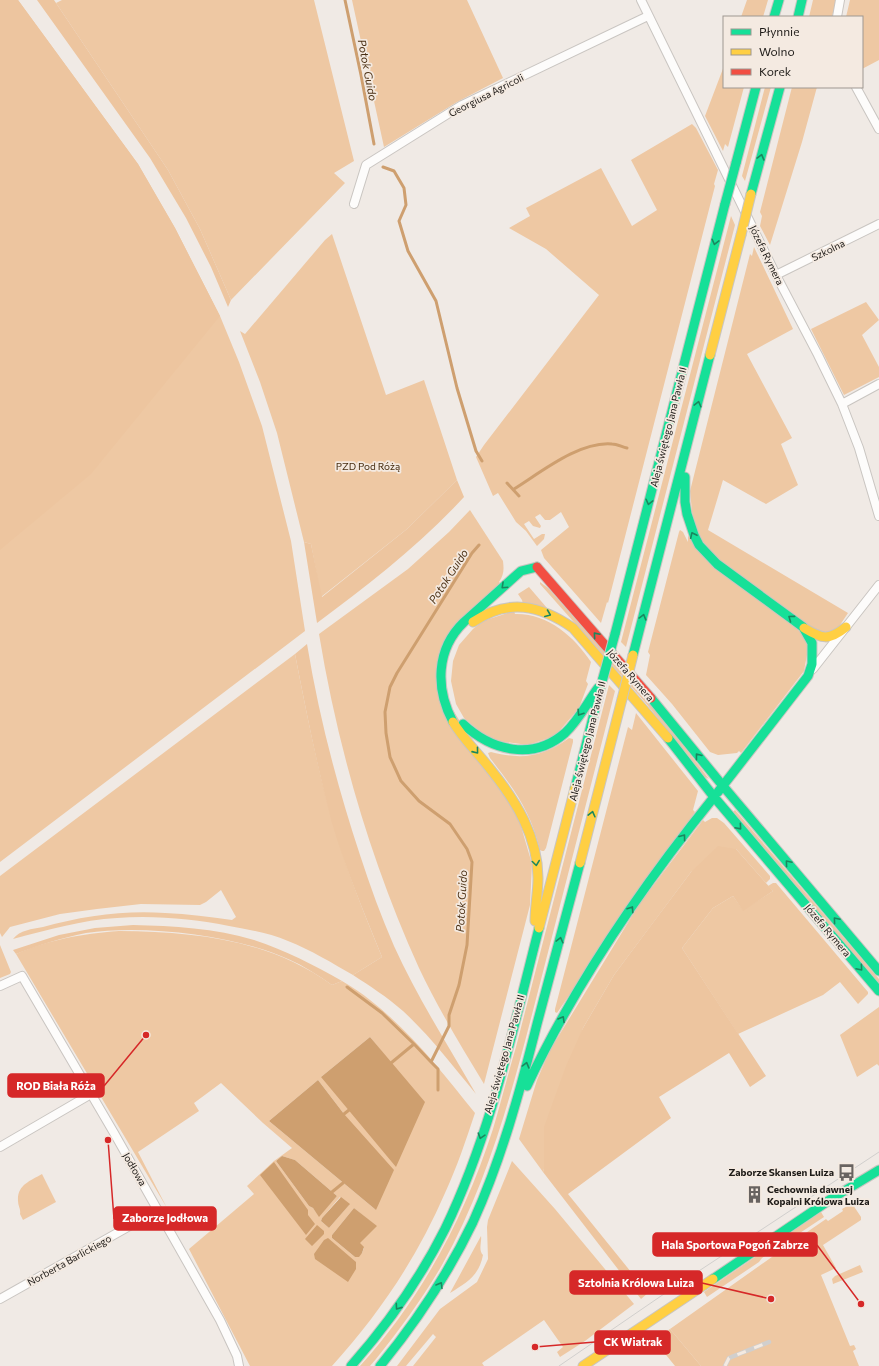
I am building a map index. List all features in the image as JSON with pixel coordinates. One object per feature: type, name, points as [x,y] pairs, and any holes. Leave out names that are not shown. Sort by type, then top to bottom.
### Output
[{"type":"main road","points":[[774,16],[779,0]]},
{"type":"main road","points":[[798,16],[802,0]]},
{"type":"main road","name":"Aleja świętego Jana Pawła II","points":[[351,1366],[397,1309],[433,1250],[458,1199],[490,1110],[533,950],[756,88]]},
{"type":"main road","points":[[380,1366],[418,1318],[454,1260],[468,1232],[493,1173],[512,1116],[556,954],[689,442],[751,194],[780,88]]},
{"type":"main road","points":[[689,442],[685,475],[685,506],[690,531],[706,555],[814,634],[828,638],[840,633],[846,627]]},
{"type":"main road","name":"Józefa Rymera","points":[[533,950],[538,877],[526,824],[512,797],[447,713],[442,700],[440,670],[449,641],[456,630],[521,571],[537,567],[652,698],[723,786],[879,971]]},
{"type":"main road","name":"Józefa Rymera","points":[[603,680],[578,718],[565,733],[554,741],[541,747],[526,750],[513,750],[488,743],[477,737],[467,728],[453,708],[449,698],[447,670],[450,656],[462,633],[470,624],[481,616],[496,610],[516,608],[540,610],[556,617],[573,628],[658,726],[714,797],[879,991]]},
{"type":"main road","points":[[512,1116],[541,1056],[612,938],[665,861],[808,676],[814,653],[812,643],[803,627]]},
{"type":"main road","points":[[583,1366],[831,1199],[879,1170]]},
{"type":"street","name":"Józefa Rymera","points":[[641,0],[776,275],[842,404],[859,448],[879,516]]},
{"type":"street","points":[[837,16],[840,0]]},
{"type":"street","name":"Georgiusa Agricoli","points":[[354,204],[366,164],[462,105],[648,16]]},
{"type":"street","points":[[857,88],[879,129]]},
{"type":"street","name":"Szkolna","points":[[776,275],[879,224]]},
{"type":"street","points":[[842,404],[879,384]]},
{"type":"street","points":[[808,676],[879,585]]},
{"type":"street","name":"Jodłowa","points":[[0,986],[22,976],[158,1210],[230,1338],[239,1366]]},
{"type":"street","points":[[0,1147],[91,1094]]},
{"type":"street","name":"Norberta Barlickiego","points":[[0,1299],[158,1210]]},
{"type":"green space","points":[[0,0],[18,0],[138,164],[175,228],[220,316],[239,362],[262,426],[291,541],[305,631],[0,862]]},
{"type":"green space","points":[[62,0],[314,0],[354,161],[334,173],[345,183],[231,300],[200,229],[168,170],[56,3]]},
{"type":"green space","points":[[352,0],[467,0],[503,78],[457,102],[384,147]]},
{"type":"green space","points":[[747,0],[768,0],[763,16],[741,16]]},
{"type":"green space","points":[[813,0],[836,0],[832,16],[809,16]]},
{"type":"green space","points":[[850,0],[879,0],[879,60],[863,68],[863,16],[846,16]]},
{"type":"green space","points":[[723,69],[723,88],[744,88],[728,147],[725,144],[723,151],[705,116]]},
{"type":"green space","points":[[765,88],[771,88],[745,181],[742,176]]},
{"type":"green space","points":[[792,88],[817,88],[802,142],[770,245],[760,226],[762,216],[760,212]]},
{"type":"green space","points":[[692,124],[696,128],[718,170],[608,603],[607,602],[601,623],[544,558],[541,550],[569,527],[561,512],[550,520],[545,520],[540,514],[535,517],[541,526],[540,528],[533,526],[529,521],[524,524],[534,539],[542,534],[545,534],[544,539],[537,546],[526,531],[516,522],[498,493],[493,496],[476,457],[599,295],[546,249],[509,228],[530,216],[526,208],[601,168],[632,226],[657,210],[631,160]]},
{"type":"green space","points":[[731,216],[735,225],[626,647],[621,642]]},
{"type":"green space","name":"PZD Pod Różą","points":[[332,234],[386,395],[424,380],[457,480],[407,529],[321,597],[311,544],[304,542],[277,433],[260,382],[240,331],[245,334],[325,240]]},
{"type":"green space","points":[[754,247],[793,329],[747,354],[792,438],[781,444],[798,485],[766,504],[723,480],[708,530],[848,613],[838,628],[821,634],[719,561],[694,531],[690,491],[750,254],[752,256]]},
{"type":"green space","points":[[866,302],[879,320],[862,335],[879,367],[879,377],[844,395],[811,329]]},
{"type":"green space","points":[[470,510],[503,561],[504,567],[502,577],[499,582],[501,584],[463,618],[437,684],[518,816],[532,864],[530,905],[484,1084],[426,983],[386,887],[371,846],[346,762],[319,634],[408,569],[449,532]]},
{"type":"green space","points":[[680,530],[683,532],[688,542],[688,536],[793,623],[809,644],[804,671],[741,753],[739,751],[737,753],[718,755],[710,752],[672,704],[646,675],[650,655],[648,652]]},
{"type":"green space","points":[[540,582],[548,588],[661,716],[709,779],[705,777],[644,701],[540,584]]},
{"type":"green space","points":[[529,587],[547,608],[523,604],[518,594]]},
{"type":"green space","points":[[514,611],[515,614],[538,617],[559,628],[576,643],[591,662],[586,681],[588,684],[579,708],[555,736],[528,745],[490,740],[464,718],[456,704],[451,681],[453,661],[459,645],[473,629],[483,621]]},
{"type":"green space","points":[[295,654],[317,760],[333,823],[349,874],[382,957],[353,975],[305,948],[274,936],[252,930],[216,924],[159,917],[104,919],[65,926],[13,939],[19,934],[31,929],[88,917],[119,913],[174,913],[232,920],[236,917],[221,890],[200,905],[141,904],[60,914],[10,927],[2,937],[0,933],[0,876]]},
{"type":"green space","points":[[609,685],[615,691],[526,1038],[504,1116],[491,1154],[461,1229],[435,1277],[411,1313],[376,1359],[370,1366],[360,1366],[403,1313],[422,1284],[455,1224],[482,1161],[493,1129],[516,1047]]},
{"type":"green space","points":[[636,713],[698,791],[693,810],[695,812],[557,1013],[555,1012],[555,1009],[628,727],[632,730]]},
{"type":"green space","points":[[569,738],[573,739],[573,742],[546,848],[542,851],[540,850],[526,811],[514,790],[490,758],[488,753],[491,752],[513,756],[532,755],[550,749]]},
{"type":"green space","points":[[735,810],[879,979],[879,983],[733,812]]},
{"type":"green space","points":[[712,818],[717,818],[724,823],[770,876],[770,879],[766,883],[736,849],[691,872],[614,975],[583,1028],[543,1172],[519,1139],[537,1080],[550,1050],[640,903],[703,820],[705,822]]},
{"type":"green space","points":[[776,883],[868,992],[868,994],[858,1004],[840,982],[823,995],[738,1034],[682,948],[713,908],[733,896],[743,910],[773,891],[768,886]]},
{"type":"green space","points":[[105,932],[176,933],[230,941],[283,957],[332,985],[342,981],[367,997],[413,1039],[475,1113],[465,1143],[434,1217],[409,1263],[381,1306],[332,1366],[250,1366],[189,1249],[254,1194],[247,1186],[274,1161],[292,1148],[221,1083],[194,1103],[199,1111],[138,1152],[167,1208],[16,954],[54,941]],"holes":[[[370,1037],[391,1063],[321,1077]],[[318,1080],[344,1114],[376,1210],[269,1121]],[[282,1156],[295,1160],[337,1196],[319,1216],[313,1208],[309,1206],[276,1161]],[[340,1197],[349,1205],[329,1228],[321,1221]],[[354,1208],[376,1226],[359,1243],[364,1248],[362,1253],[355,1257],[332,1238],[332,1235]]]},
{"type":"green space","points":[[0,945],[11,972],[10,974],[0,978]]},
{"type":"green space","points":[[879,1007],[879,1066],[877,1064],[857,1077],[840,1035]]},
{"type":"green space","points":[[512,1161],[555,1209],[634,1304],[585,1341],[560,1357],[557,1352],[563,1347],[544,1320],[482,1363],[484,1366],[413,1366],[436,1337],[433,1334],[406,1366],[397,1366],[440,1309],[477,1282],[488,1259],[488,1220]]},
{"type":"green space","points":[[42,1174],[56,1202],[23,1220],[18,1203],[20,1191],[25,1184]]},
{"type":"green space","points":[[851,1204],[861,1217],[861,1220],[823,1245],[836,1268],[821,1275],[850,1346],[854,1345],[856,1349],[853,1351],[859,1366],[701,1366],[670,1329],[810,1230],[826,1219],[828,1221],[843,1211],[842,1209]]},
{"type":"green space","points":[[821,1212],[824,1217],[707,1297],[704,1292]]},
{"type":"green space","points":[[481,1236],[480,1248],[483,1255],[475,1274],[450,1293]]},
{"type":"green space","points":[[860,1265],[863,1272],[833,1284],[832,1279],[835,1276]]},
{"type":"shaded area","points":[[0,0],[18,0],[138,164],[175,228],[220,316],[91,474],[0,550]]},
{"type":"shaded area","points":[[37,0],[54,0],[168,170],[200,229],[231,300],[228,307],[211,267],[186,218],[150,158]]},
{"type":"shaded area","points":[[457,480],[464,497],[447,515],[394,563],[317,623],[304,542],[311,544],[322,597],[407,529]]},
{"type":"shaded area","points":[[307,644],[317,698],[336,777],[376,901],[403,965],[433,1021],[476,1094],[441,1051],[403,1011],[353,975],[382,957],[343,857],[321,781],[295,654]]},
{"type":"shaded area","points":[[718,846],[736,849],[773,891],[743,911],[733,896],[713,908],[682,948],[766,1076],[750,1087],[729,1053],[659,1097],[671,1118],[568,1194],[648,1293],[641,1299],[543,1172],[544,1127],[566,1066],[583,1028],[614,975],[691,872]]},
{"type":"shaded area","points":[[133,925],[194,928],[254,940],[288,953],[342,981],[332,985],[294,962],[267,951],[243,944],[216,938],[161,931],[134,930],[86,933],[50,942],[16,954],[13,950],[59,935],[95,928]]},
{"type":"shaded area","points":[[370,1037],[425,1102],[396,1167],[321,1077]]},
{"type":"shaded area","points":[[318,1080],[344,1114],[394,1170],[376,1210],[269,1121]]},
{"type":"shaded area","points":[[282,1156],[295,1160],[337,1196],[319,1217],[313,1208],[309,1206],[276,1161]]},
{"type":"shaded area","points":[[274,1162],[308,1210],[308,1215],[315,1224],[306,1235],[260,1175]]},
{"type":"shaded area","points":[[341,1197],[350,1204],[329,1228],[321,1221],[322,1218]]},
{"type":"shaded area","points":[[354,1208],[377,1226],[360,1243],[364,1247],[359,1257],[355,1257],[332,1238],[332,1235]]},
{"type":"shaded area","points":[[317,1225],[324,1231],[324,1234],[312,1246],[305,1239]]},
{"type":"shaded area","points":[[328,1238],[356,1262],[356,1269],[348,1282],[315,1259],[314,1254],[324,1240]]},
{"type":"shaded area","points":[[670,1329],[701,1366],[675,1366],[654,1340]]},
{"type":"waterway","name":"Potok Guido","points":[[345,0],[374,144]]},
{"type":"waterway","name":"Potok Guido","points":[[383,167],[394,171],[404,188],[406,205],[399,221],[408,251],[436,301],[457,388],[476,451],[482,461]]},
{"type":"waterway","points":[[514,489],[560,459],[586,448],[599,444],[616,444],[627,448]]},
{"type":"waterway","name":"Potok Guido","points":[[507,483],[519,496]]},
{"type":"waterway","name":"Potok Guido","points":[[391,1063],[414,1044],[431,1062],[449,1026],[449,1015],[459,985],[467,945],[472,862],[467,849],[450,824],[419,801],[401,781],[390,757],[386,733],[385,712],[390,687],[397,673],[472,553],[479,545]]},
{"type":"waterway","points":[[347,987],[382,1013],[414,1044]]},
{"type":"waterway","points":[[431,1062],[438,1069],[438,1090]]},
{"type":"waterway","points":[[344,1114],[349,1110]]},
{"type":"waterway","points":[[332,1192],[343,1183]]},
{"type":"tram line","points":[[559,1366],[661,1296],[879,1152]]},
{"type":"railway","points":[[725,1366],[729,1358],[769,1342]]},
{"type":"traffic: fast","points":[[774,16],[779,0]]},
{"type":"traffic: fast","points":[[798,16],[802,0]]},
{"type":"traffic: fast","points":[[736,163],[756,88]]},
{"type":"traffic: fast","points":[[751,194],[780,88]]},
{"type":"traffic: fast","points":[[725,204],[736,163]]},
{"type":"traffic: fast","points":[[615,634],[725,204]]},
{"type":"traffic: fast","points":[[633,655],[710,355]]},
{"type":"traffic: fast","points":[[685,477],[685,502],[687,514],[699,545],[717,564],[803,627],[812,643],[812,664],[808,676]]},
{"type":"traffic: fast","points":[[453,722],[447,709],[441,683],[443,657],[448,644],[464,622],[521,571],[537,567]]},
{"type":"traffic: fast","points":[[603,678],[615,634]]},
{"type":"traffic: fast","points":[[718,792],[808,676]]},
{"type":"traffic: fast","points":[[575,788],[603,678]]},
{"type":"traffic: fast","points":[[463,724],[487,741],[500,746],[526,750],[540,747],[553,742],[570,728],[598,688]]},
{"type":"traffic: fast","points":[[651,698],[879,971]]},
{"type":"traffic: fast","points":[[668,738],[714,797],[879,991]]},
{"type":"traffic: fast","points":[[527,1086],[566,1010],[612,936],[636,900],[714,797]]},
{"type":"traffic: fast","points":[[380,1366],[407,1332],[442,1279],[473,1222],[493,1173],[517,1099],[580,863]]},
{"type":"traffic: fast","points":[[351,1366],[378,1334],[425,1266],[445,1229],[461,1193],[500,1081],[539,928]]},
{"type":"traffic: fast","points":[[713,1279],[831,1199],[879,1170]]},
{"type":"traffic: slow","points":[[741,235],[751,194]]},
{"type":"traffic: slow","points":[[710,355],[741,235]]},
{"type":"traffic: slow","points":[[473,622],[486,614],[499,610],[511,607],[524,607],[548,614],[573,628]]},
{"type":"traffic: slow","points":[[804,628],[825,637],[835,635],[846,627]]},
{"type":"traffic: slow","points":[[573,628],[668,738]]},
{"type":"traffic: slow","points":[[622,699],[633,655]]},
{"type":"traffic: slow","points":[[580,863],[622,699]]},
{"type":"traffic: slow","points":[[453,722],[509,794],[530,834],[537,863],[538,878],[535,921]]},
{"type":"traffic: slow","points":[[539,928],[575,788]]},
{"type":"traffic: slow","points":[[583,1366],[713,1279]]},
{"type":"traffic: jam","points":[[537,567],[651,698]]},
{"type":"place","name":"ROD Biała Róża","points":[[146,1035]]},
{"type":"place","name":"Zaborze Jodłowa","points":[[108,1140]]},
{"type":"place","name":"Zaborze Skansen Luiza","points":[[847,1172]]},
{"type":"place","name":"Cechownia dawnej Kopalni Królowa Luiza","points":[[754,1195]]},
{"type":"place","name":"Sztolnia Królowa Luiza","points":[[771,1299]]},
{"type":"place","name":"Hala Sportowa Pogoń Zabrze","points":[[861,1304]]},
{"type":"place","name":"CK Wiatrak","points":[[535,1347]]}]
